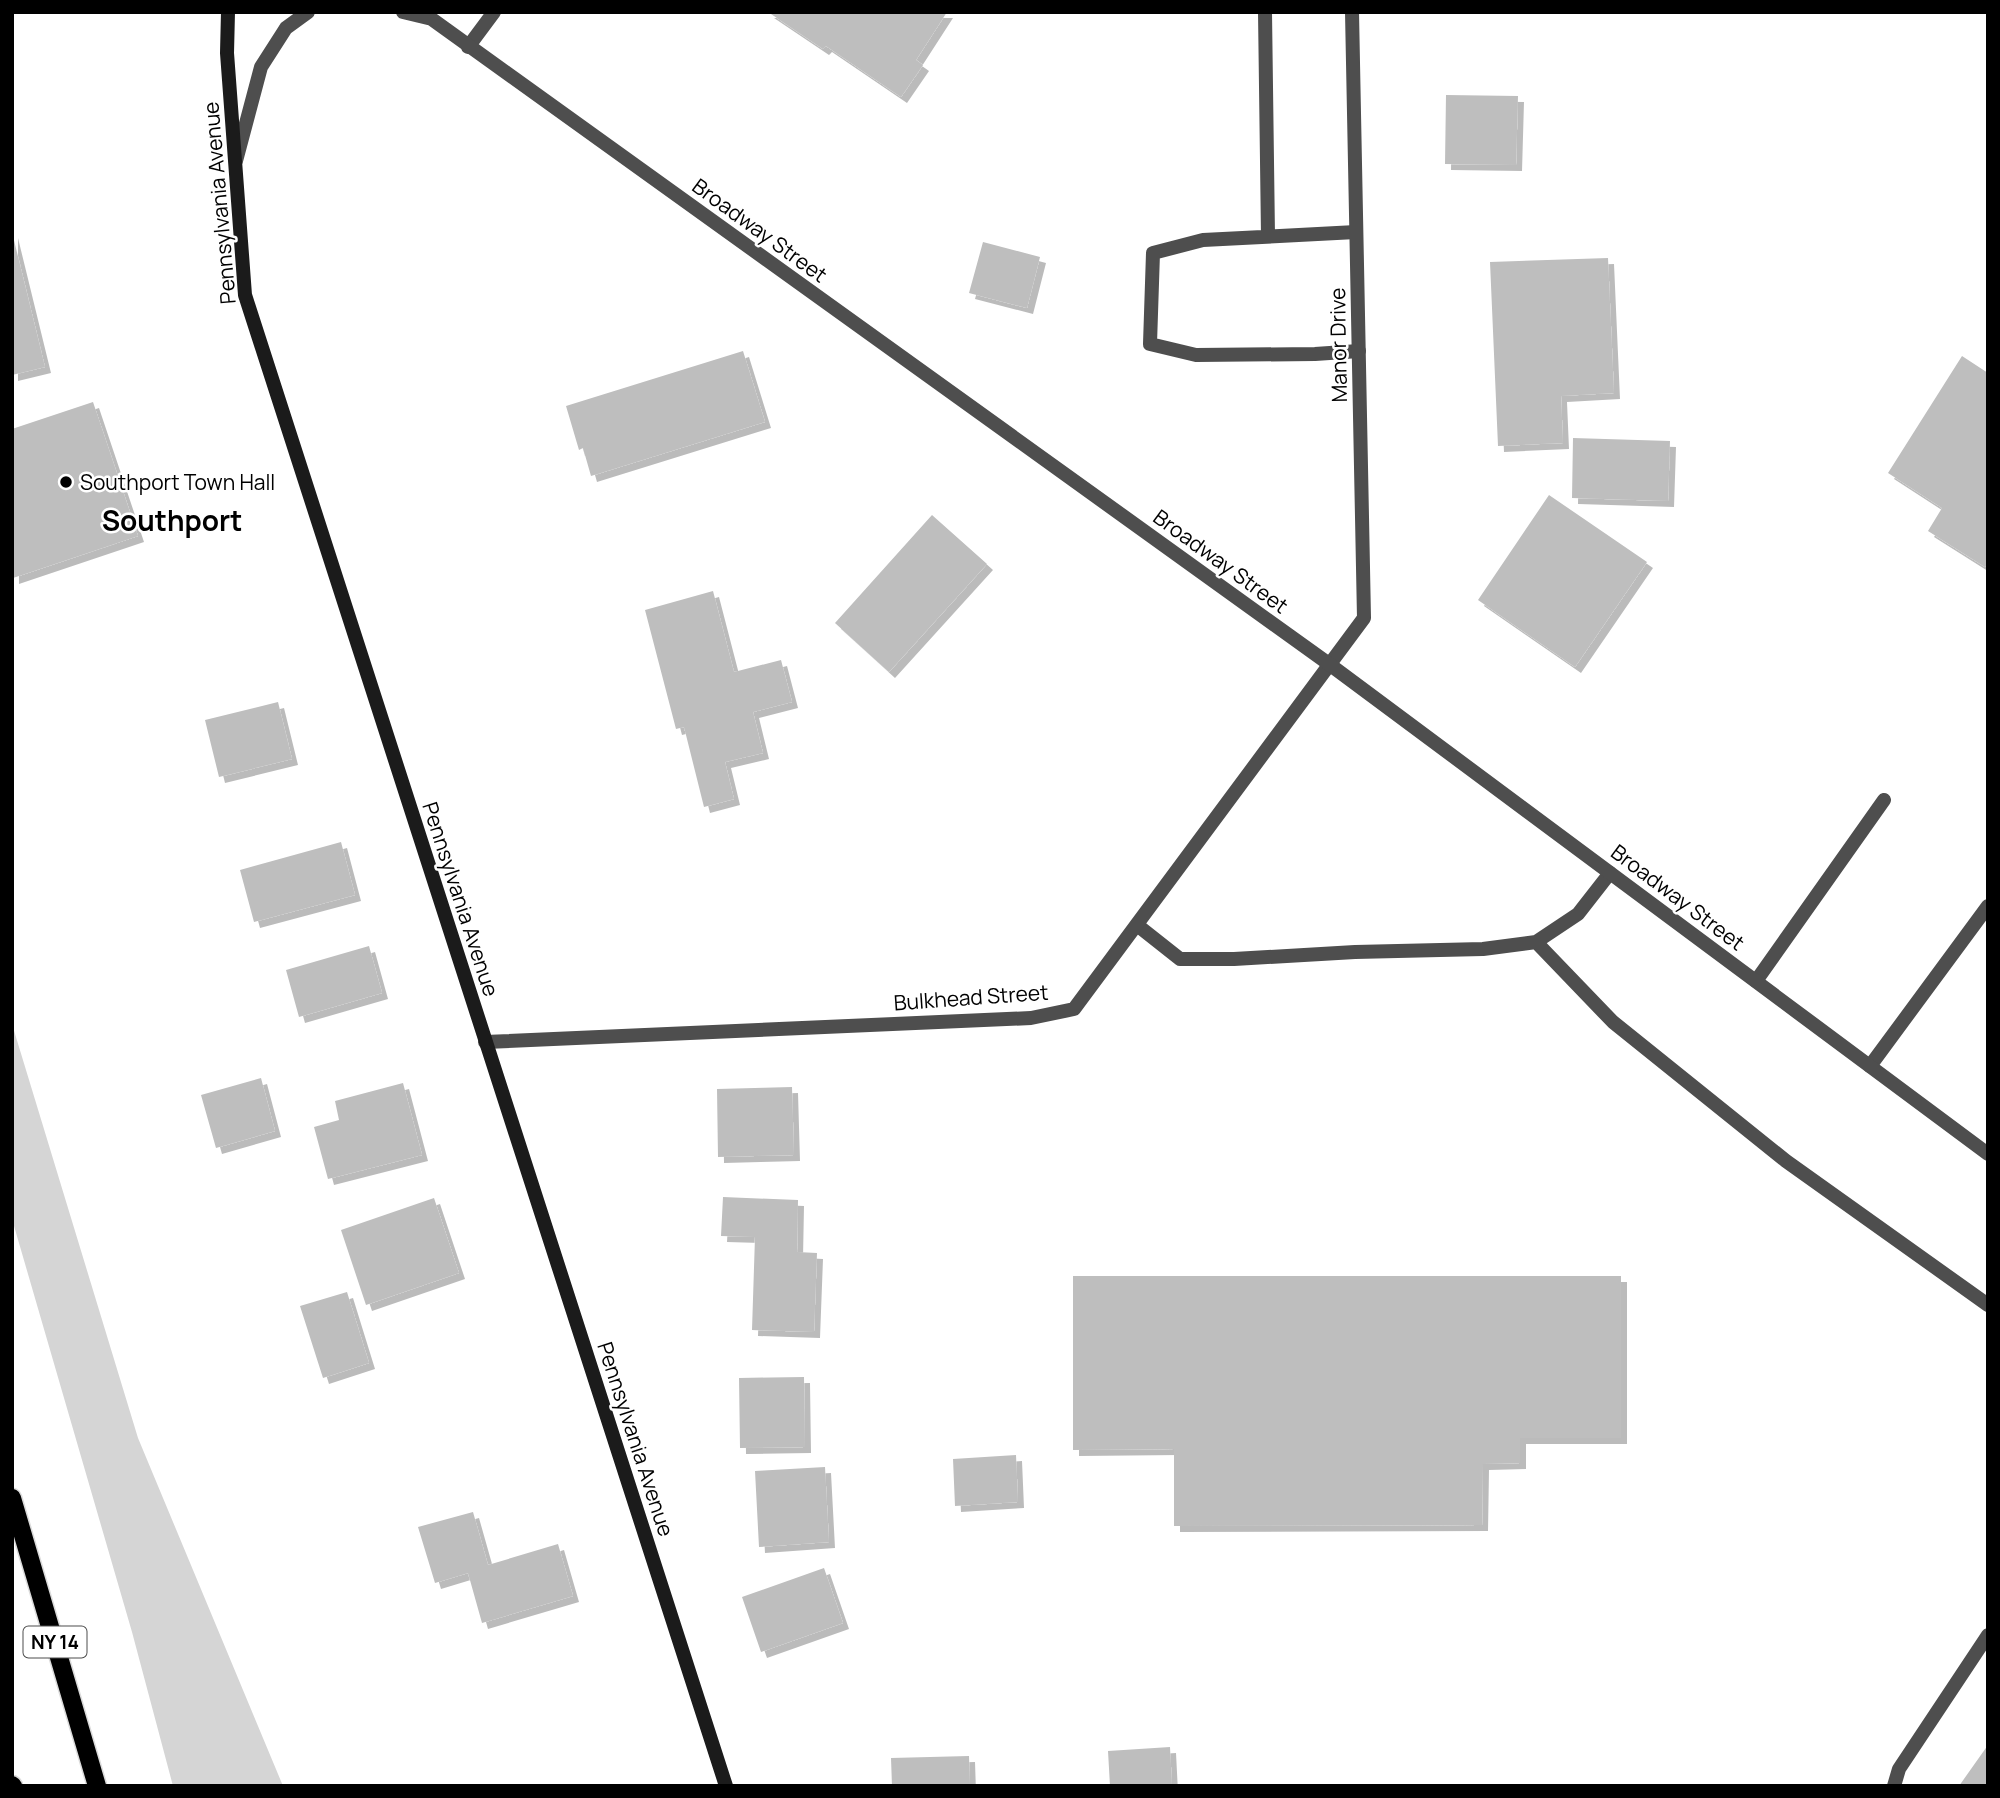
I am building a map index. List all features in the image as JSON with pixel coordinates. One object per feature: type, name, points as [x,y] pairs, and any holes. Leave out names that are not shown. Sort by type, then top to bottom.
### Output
[{"type":"main road","name":"Pennsylvania Avenue","points":[[228,12],[227,53],[245,295],[726,1786]]},
{"type":"main road","name":"NY 14","points":[[12,1498],[96,1786]]},
{"type":"street","points":[[235,165],[261,67],[286,27],[308,12]]},
{"type":"street","points":[[403,12],[425,15]]},
{"type":"street","points":[[468,47],[494,12]]},
{"type":"street","points":[[1265,12],[1268,236]]},
{"type":"street","name":"Manor Drive","points":[[1329,664],[1364,618],[1352,12]]},
{"type":"street","name":"Broadway Street","points":[[425,15],[1329,664],[1988,1154]]},
{"type":"street","points":[[1356,232],[1203,240],[1153,253],[1150,344],[1196,355],[1359,351]]},
{"type":"street","name":"Bulkhead Street","points":[[485,1042],[1031,1018],[1074,1009],[1329,664]]},
{"type":"street","points":[[1756,981],[1884,800]]},
{"type":"street","points":[[1136,925],[1180,959],[1483,949],[1536,942],[1578,914],[1610,873]]},
{"type":"street","points":[[1870,1066],[1988,906]]},
{"type":"street","points":[[1536,942],[1614,1022],[1786,1161],[1988,1305]]},
{"type":"street","points":[[1894,1786],[1899,1769],[1988,1635]]},
{"type":"shaded area","points":[[12,1024],[138,1438],[283,1786],[173,1786],[132,1632],[12,1219]]},
{"type":"building","points":[[768,12],[947,12],[916,60],[923,65],[901,97],[826,46],[823,49]]},
{"type":"building","points":[[1446,95],[1518,96],[1516,165],[1445,164]]},
{"type":"building","points":[[12,232],[45,367],[12,375]]},
{"type":"building","points":[[983,242],[1040,257],[1027,308],[969,293]]},
{"type":"building","points":[[1608,258],[1614,393],[1561,396],[1563,443],[1498,446],[1490,262]]},
{"type":"building","points":[[743,351],[765,422],[591,476],[583,448],[579,450],[566,406]]},
{"type":"building","points":[[1962,356],[1988,373],[1988,563],[1985,567],[1928,531],[1942,508],[1888,473]]},
{"type":"building","name":"Southport Town Hall","points":[[93,402],[138,536],[13,578],[12,429]]},
{"type":"building","points":[[1573,438],[1670,441],[1668,501],[1572,498]]},
{"type":"building","points":[[1549,495],[1647,562],[1575,667],[1478,600]]},
{"type":"building","points":[[932,515],[987,564],[889,672],[835,623]]},
{"type":"building","points":[[713,591],[734,672],[781,660],[792,702],[753,712],[763,753],[725,762],[734,799],[704,807],[684,727],[676,729],[645,610]]},
{"type":"building","points":[[278,702],[292,759],[219,777],[205,720]]},
{"type":"building","points":[[341,842],[355,895],[254,922],[240,870]]},
{"type":"building","points":[[369,946],[382,993],[299,1017],[286,970]]},
{"type":"building","points":[[261,1078],[275,1131],[216,1148],[201,1095]]},
{"type":"building","points":[[403,1083],[422,1155],[328,1179],[314,1127],[339,1120],[335,1101]]},
{"type":"building","points":[[792,1087],[794,1155],[718,1157],[717,1089]]},
{"type":"building","points":[[723,1197],[798,1200],[797,1252],[817,1253],[814,1332],[752,1330],[755,1237],[721,1236]]},
{"type":"building","points":[[434,1198],[459,1273],[366,1305],[341,1230]]},
{"type":"building","points":[[1073,1276],[1621,1276],[1621,1438],[1520,1438],[1520,1463],[1483,1464],[1482,1525],[1174,1526],[1174,1449],[1073,1450]]},
{"type":"building","points":[[347,1292],[369,1363],[323,1378],[300,1306]]},
{"type":"building","points":[[804,1377],[805,1447],[740,1448],[739,1378]]},
{"type":"building","points":[[1016,1455],[1018,1502],[955,1506],[953,1459]]},
{"type":"building","points":[[825,1467],[829,1542],[759,1547],[755,1471]]},
{"type":"building","points":[[473,1512],[488,1565],[558,1544],[573,1596],[482,1623],[468,1573],[435,1583],[418,1527]]},
{"type":"building","points":[[824,1568],[843,1623],[761,1652],[742,1597]]},
{"type":"building","points":[[1988,1745],[1988,1786],[1959,1786]]},
{"type":"building","points":[[1170,1747],[1172,1786],[1110,1786],[1108,1751]]},
{"type":"building","points":[[969,1756],[970,1786],[892,1786],[891,1758]]},
{"type":"place","name":"Southport Town Hall","points":[[66,482]]},
{"type":"district","name":"Southport","points":[[172,520]]}]
